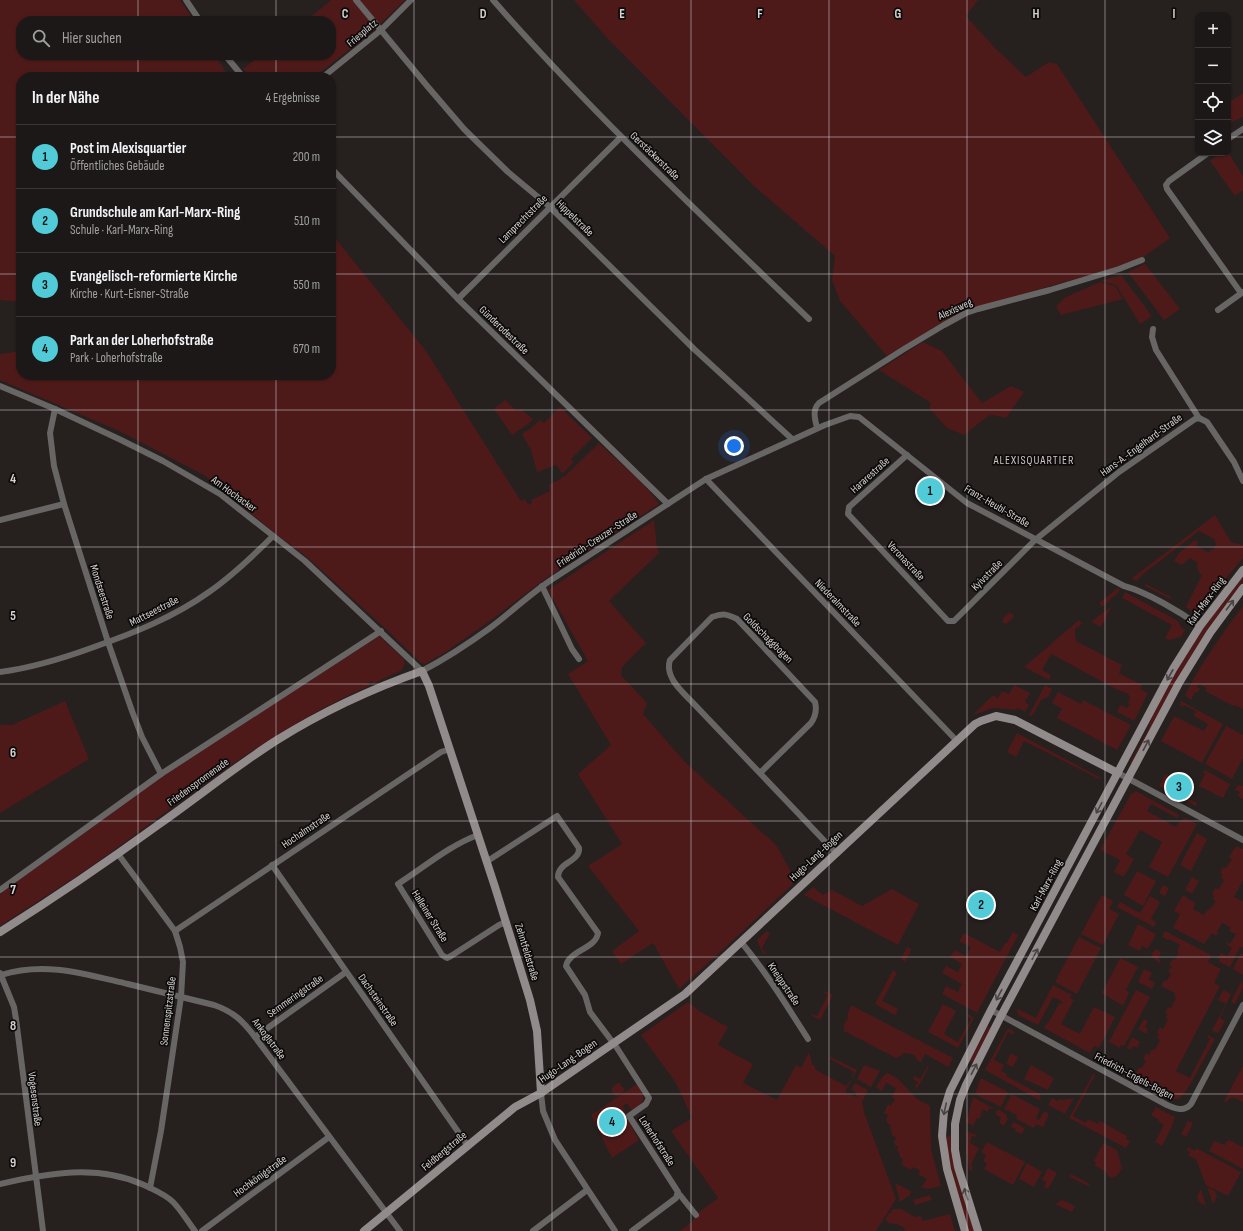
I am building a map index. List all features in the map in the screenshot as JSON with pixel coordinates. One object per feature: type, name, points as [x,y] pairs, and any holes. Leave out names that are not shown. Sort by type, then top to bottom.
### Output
[{"type":"street","points":[[186,0],[197,16]]},
{"type":"street","name":"Hippelstraße","points":[[356,0],[464,129],[508,172],[550,207],[694,350],[792,439]]},
{"type":"street","name":"Friesplatz","points":[[329,72],[381,30],[410,0]]},
{"type":"street","name":"Gerstäckerstraße","points":[[493,0],[558,72],[621,137],[809,319]]},
{"type":"street","points":[[229,60],[239,72]]},
{"type":"street","points":[[1231,137],[1243,129]]},
{"type":"street","name":"Lamprechtstraße","points":[[458,299],[621,137]]},
{"type":"street","points":[[1204,156],[1169,181],[1166,185],[1167,189],[1242,292],[1218,310]]},
{"type":"street","name":"Günderodestraße","points":[[336,173],[458,299],[668,504]]},
{"type":"street","name":"Alexisweg","points":[[817,428],[814,413],[819,402],[944,325],[978,309],[1050,290],[1119,269],[1142,260]]},
{"type":"street","points":[[1153,329],[1152,337],[1156,350],[1199,418]]},
{"type":"street","name":"Am Hochacker","points":[[0,386],[55,409],[121,440],[190,476],[220,494],[304,560],[422,671]]},
{"type":"street","name":"Mondseestraße","points":[[55,409],[50,433],[54,466],[64,504],[133,715],[161,774]]},
{"type":"street","name":"Franz-Heubl-Straße","points":[[792,439],[838,419],[854,416],[859,417],[968,504],[1124,586],[1137,590],[1189,618],[1200,626]]},
{"type":"street","name":"Hans-A.-Engelhard-Straße","points":[[1035,540],[1119,472],[1195,419],[1199,418],[1207,422],[1234,462],[1243,481]]},
{"type":"street","name":"Friedrich-Creuzer-Straße","points":[[422,671],[437,663],[490,628],[542,586],[706,479],[792,439]]},
{"type":"street","name":"Hararestraße","points":[[848,510],[849,507],[907,454]]},
{"type":"street","name":"Niederalmstraße","points":[[706,479],[956,740]]},
{"type":"street","points":[[0,520],[64,504]]},
{"type":"street","name":"Veronastraße","points":[[848,510],[848,514],[948,621],[952,622]]},
{"type":"street","name":"Mattseestraße","points":[[0,672],[60,659],[154,624],[208,593],[234,573],[273,536]]},
{"type":"street","name":"Kyivstraße","points":[[952,622],[974,602],[1035,540]]},
{"type":"street","name":"Karl-Marx-Ring","points":[[965,1231],[947,1169],[942,1136],[947,1101],[957,1076],[1173,670],[1200,626],[1243,570]]},
{"type":"street","points":[[542,586],[572,649],[579,659]]},
{"type":"street","name":"Karl-Marx-Ring","points":[[978,1231],[958,1168],[955,1144],[955,1124],[960,1100],[966,1085],[1001,1016],[1179,683],[1196,654],[1243,588]]},
{"type":"street","name":"Goldschaggbogen","points":[[760,773],[811,723],[817,709],[815,702],[737,619],[727,614],[720,614],[712,617],[673,655],[668,665],[672,680],[686,695],[760,773],[836,853]]},
{"type":"street","points":[[0,890],[161,774],[381,631]]},
{"type":"street","name":"Zehntfeldstraße","points":[[422,671],[429,686],[478,835],[536,1023],[542,1108],[551,1133],[564,1155],[615,1231]]},
{"type":"street","name":"Friedenspromenade","points":[[0,932],[118,854],[209,787],[277,740],[348,700],[422,671]]},
{"type":"street","name":"Hugo-Lang-Bogen","points":[[541,1093],[685,994],[956,740],[981,720],[991,717],[1002,717],[1020,722],[1118,774]]},
{"type":"street","name":"Hochalmstraße","points":[[175,931],[441,752],[450,749]]},
{"type":"street","points":[[1118,774],[1243,840]]},
{"type":"street","points":[[486,862],[557,816],[579,848],[579,851],[575,857],[560,868],[558,877],[598,933],[596,940],[571,958],[566,966],[585,995],[590,1012],[613,1043]]},
{"type":"street","name":"Halleiner Straße","points":[[478,835],[470,837],[398,884],[442,956],[447,958],[506,922]]},
{"type":"street","name":"Sonnenspitzstraße","points":[[118,854],[175,931],[183,962],[181,997],[161,1131],[150,1188]]},
{"type":"street","name":"Dachsteinstraße","points":[[272,865],[468,1146]]},
{"type":"street","name":"Kneippstraße","points":[[741,942],[768,977],[808,1039]]},
{"type":"street","name":"Ankoglstraße","points":[[1,974],[32,968],[59,969],[214,1005],[229,1011],[242,1021],[255,1036],[400,1231]]},
{"type":"street","name":"Semmeringstraße","points":[[255,1036],[346,972]]},
{"type":"street","name":"Vogesenstraße","points":[[1,974],[14,1008],[16,1019],[43,1231]]},
{"type":"street","name":"Friedrich-Engels-Bogen","points":[[991,1010],[1167,1105],[1181,1110],[1185,1109],[1191,1104],[1243,1005]]},
{"type":"street","name":"Loherhofstraße","points":[[613,1043],[649,1098],[646,1104],[629,1116],[678,1192],[677,1194],[696,1215]]},
{"type":"street","name":"Feldbergstraße","points":[[364,1231],[515,1107],[541,1093]]},
{"type":"street","name":"Hochkönigstraße","points":[[202,1231],[330,1137]]},
{"type":"street","points":[[0,1184],[59,1172],[90,1172],[120,1176],[164,1195],[173,1202],[196,1231]]},
{"type":"street","points":[[533,1231],[587,1190]]},
{"type":"street","points":[[632,1231],[676,1198],[677,1194]]},
{"type":"shaded area","points":[[0,0],[180,0],[191,16],[16,16],[16,60],[218,60],[226,72],[16,72],[16,302],[0,300]]},
{"type":"shaded area","points":[[331,0],[405,0],[372,32],[336,60],[336,16],[312,16]]},
{"type":"shaded area","points":[[574,0],[978,0],[966,16],[995,48],[1026,77],[1049,62],[1057,64],[1170,238],[1142,258],[1118,267],[1001,300],[956,315],[887,356],[840,301],[832,280],[835,256],[755,187],[607,38]]},
{"type":"shaded area","points":[[255,60],[336,60],[320,72],[246,72],[243,69]]},
{"type":"shaded area","points":[[1243,93],[1243,117],[1231,123],[1231,120],[1231,101]]},
{"type":"shaded area","points":[[1218,156],[1230,156],[1243,176],[1243,190],[1235,196],[1210,161]]},
{"type":"shaded area","points":[[336,239],[426,351],[521,501],[525,499],[528,505],[532,503],[531,500],[550,491],[549,485],[565,476],[599,443],[647,488],[659,504],[549,576],[487,623],[447,651],[425,664],[420,662],[307,557],[276,534],[204,475],[119,431],[0,380],[0,354],[16,352],[16,380],[336,380]]},
{"type":"shaded area","points":[[1145,264],[1180,309],[1164,320],[1128,272]]},
{"type":"shaded area","points":[[1121,275],[1152,316],[1140,324],[1116,285],[1100,281]]},
{"type":"shaded area","points":[[1100,282],[1115,286],[1123,299],[1061,315],[1056,307],[1064,298]]},
{"type":"shaded area","points":[[923,342],[942,351],[982,403],[1011,386],[1024,392],[1006,418],[993,415],[988,416],[964,435],[947,428],[929,408],[931,403],[879,370]]},
{"type":"shaded area","points":[[505,400],[516,410],[522,410],[533,419],[512,435],[494,409]]},
{"type":"shaded area","points":[[560,407],[592,438],[571,459],[574,462],[564,472],[562,473],[556,465],[537,472],[531,450],[522,434],[540,420],[544,423]]},
{"type":"shaded area","points":[[1215,515],[1231,542],[1243,545],[1243,558],[1195,614],[1186,607],[1202,575],[1199,573],[1197,566],[1198,563],[1190,558],[1182,565],[1174,561],[1179,553],[1195,540],[1198,542],[1196,546],[1208,552],[1213,550],[1216,544],[1214,539],[1199,531],[1136,581],[1132,578]]},
{"type":"shaded area","points":[[654,520],[659,553],[609,601],[646,643],[622,667],[621,675],[647,703],[643,714],[686,763],[777,846],[796,881],[679,989],[653,943],[621,964],[612,951],[639,931],[588,866],[622,844],[578,774],[611,745],[568,674],[588,661],[548,590]]},
{"type":"shaded area","points":[[1243,575],[1243,579],[1238,589],[1132,765],[1130,763],[1148,730],[1152,716],[1176,671],[1213,613]]},
{"type":"shaded area","points":[[1146,584],[1171,597],[1170,599],[1145,586]]},
{"type":"shaded area","points":[[1118,588],[1120,590],[1117,594],[1102,607],[1099,603]]},
{"type":"shaded area","points":[[1125,592],[1178,621],[1185,630],[1181,637],[1169,640],[1165,638],[1172,625],[1122,598]]},
{"type":"shaded area","points":[[1243,606],[1243,709],[1234,705],[1233,706],[1205,691],[1207,688],[1199,684],[1197,687],[1200,689],[1197,693],[1195,692],[1191,700],[1185,695],[1191,683]]},
{"type":"shaded area","points":[[1109,608],[1110,609],[1101,627],[1091,622]]},
{"type":"shaded area","points":[[1009,613],[1013,614],[1013,618],[1006,624],[1003,623],[1004,617]]},
{"type":"shaded area","points":[[1079,620],[1082,624],[1075,629],[1076,641],[1122,665],[1119,673],[1142,685],[1140,689],[1148,693],[1134,721],[1117,712],[1120,705],[1127,708],[1130,704],[1128,703],[1130,697],[1128,694],[1051,654],[1042,670],[1051,675],[1049,680],[1024,667]]},
{"type":"shaded area","points":[[379,636],[404,659],[405,663],[402,670],[373,684],[372,681],[368,683],[369,686],[304,719],[273,737],[213,778],[110,853],[0,926],[0,894],[163,775]]},
{"type":"shaded area","points":[[1014,685],[1030,693],[1025,702],[1029,705],[1025,712],[1018,708],[1016,710],[993,708],[973,715],[993,695],[998,698],[1002,691],[1009,694]]},
{"type":"shaded area","points":[[1045,685],[1052,689],[1048,697],[1041,700],[1031,716],[1029,715]]},
{"type":"shaded area","points":[[1058,692],[1081,704],[1083,700],[1131,725],[1117,750],[1057,718],[1062,709],[1052,703]]},
{"type":"shaded area","points":[[65,701],[89,759],[0,813],[0,725],[12,725]]},
{"type":"shaded area","points":[[1181,701],[1223,724],[1202,763],[1161,741],[1174,716],[1204,731],[1208,724],[1194,716],[1196,711],[1184,705],[1183,707],[1180,705]]},
{"type":"shaded area","points":[[1226,726],[1243,735],[1243,758],[1232,779],[1205,764]]},
{"type":"shaded area","points":[[1017,733],[1101,778],[1099,779],[1024,741],[1016,757],[1007,752]]},
{"type":"shaded area","points":[[1205,770],[1230,784],[1223,798],[1199,786],[1205,774],[1203,773]]},
{"type":"shaded area","points":[[1165,774],[1169,776],[1166,781],[1171,784],[1167,790],[1159,786]]},
{"type":"shaded area","points":[[1238,785],[1243,786],[1243,799],[1238,796],[1240,792],[1235,790]]},
{"type":"shaded area","points":[[1136,791],[1179,815],[1177,818],[1151,804],[1147,811],[1176,827],[1178,823],[1185,818],[1197,824],[1168,877],[1149,867],[1162,842],[1140,830],[1126,854],[1134,859],[1124,877],[1114,872],[1120,860],[1100,850],[1131,794]]},
{"type":"shaded area","points":[[1173,791],[1197,803],[1196,806],[1172,793]]},
{"type":"shaded area","points":[[1197,833],[1207,839],[1191,871],[1180,865]]},
{"type":"shaded area","points":[[1236,846],[1243,849],[1243,880],[1234,897],[1243,901],[1243,947],[1240,947],[1230,967],[1219,962],[1220,959],[1218,958],[1221,953],[1227,956],[1232,948],[1226,944],[1227,942],[1230,944],[1236,934],[1229,931],[1231,928],[1222,923],[1216,936],[1212,933],[1204,944],[1173,928],[1180,914],[1174,911],[1183,895],[1195,903],[1193,909],[1204,915],[1208,909],[1210,910],[1216,901],[1213,899],[1214,896],[1212,894],[1215,888],[1219,889],[1224,880],[1221,878],[1223,875],[1220,873],[1223,867],[1226,868],[1232,859],[1229,857]]},
{"type":"shaded area","points":[[1137,871],[1156,881],[1143,906],[1124,895]]},
{"type":"shaded area","points":[[1192,877],[1199,881],[1192,894],[1185,890]]},
{"type":"shaded area","points":[[1163,885],[1169,888],[1165,896],[1159,893]]},
{"type":"shaded area","points":[[813,887],[823,895],[832,890],[862,906],[892,889],[919,904],[898,945],[804,895]]},
{"type":"shaded area","points":[[1102,895],[1113,901],[1109,909],[1119,914],[1103,945],[1081,934]]},
{"type":"shaded area","points":[[1150,896],[1160,902],[1151,919],[1156,922],[1154,927],[1117,907],[1120,902],[1140,913]]},
{"type":"shaded area","points":[[1138,924],[1156,934],[1148,949],[1142,946],[1140,951],[1128,945]]},
{"type":"shaded area","points":[[767,931],[770,933],[762,948],[766,954],[762,952],[757,940]]},
{"type":"shaded area","points":[[1165,931],[1211,955],[1208,962],[1221,969],[1214,983],[1220,986],[1176,1071],[1190,1078],[1210,1039],[1207,1037],[1208,1035],[1215,1039],[1187,1090],[1179,1099],[1175,1099],[1143,1082],[1145,1078],[1136,1073],[1139,1067],[1142,1068],[1146,1061],[1143,1059],[1146,1053],[1149,1055],[1152,1049],[1155,1050],[1160,1040],[1157,1038],[1159,1035],[1157,1033],[1160,1027],[1163,1029],[1168,1019],[1166,1018],[1168,1014],[1165,1013],[1168,1007],[1171,1008],[1176,998],[1174,996],[1175,993],[1161,986],[1165,980],[1167,981],[1171,974],[1168,972],[1172,966],[1169,965],[1173,959],[1175,960],[1179,952],[1177,951],[1180,945],[1162,937]]},
{"type":"shaded area","points":[[1013,932],[1018,935],[977,1013],[942,994],[946,986],[958,992],[962,984],[942,973],[946,966],[958,972],[962,964],[950,957],[955,950],[966,956],[971,947],[959,941],[964,933],[1000,952]]},
{"type":"shaded area","points":[[1079,937],[1101,948],[1077,994],[1055,982]]},
{"type":"shaded area","points":[[907,947],[912,949],[905,962],[901,959]]},
{"type":"shaded area","points":[[1155,949],[1161,952],[1158,958],[1161,960],[1159,963],[1151,956]]},
{"type":"shaded area","points":[[1241,953],[1243,954],[1243,975],[1233,969]]},
{"type":"shaded area","points":[[1120,958],[1138,967],[1126,990],[1129,993],[1123,1006],[1102,993]]},
{"type":"shaded area","points":[[1144,969],[1152,973],[1149,979],[1155,983],[1152,989],[1138,982]]},
{"type":"shaded area","points":[[893,970],[897,973],[882,1001],[898,1009],[895,1015],[875,1004]]},
{"type":"shaded area","points":[[1242,980],[1243,987],[1235,1004],[1231,1002]]},
{"type":"shaded area","points":[[1053,985],[1072,995],[1070,998],[1074,1000],[1061,1024],[1080,1034],[1094,1007],[1115,1017],[1099,1048],[1094,1046],[1090,1053],[1044,1028],[1060,1002],[1062,1004],[1063,1002],[1053,997],[1038,1025],[1018,1015],[1018,1009],[1036,1018]]},
{"type":"shaded area","points":[[1136,990],[1150,997],[1124,1046],[1121,1045],[1120,1048],[1109,1042]]},
{"type":"shaded area","points":[[1223,990],[1231,994],[1220,1018],[1225,1021],[1218,1033],[1212,1030],[1226,1004],[1218,1000]]},
{"type":"shaded area","points":[[824,991],[833,995],[820,1020],[811,1014],[817,1016],[828,995],[823,992]]},
{"type":"shaded area","points":[[688,1002],[699,1011],[728,1027],[718,1045],[753,1064],[743,1083],[777,1100],[796,1065],[801,1068],[809,1052],[812,1065],[814,1065],[816,1070],[846,1086],[851,1080],[845,1092],[858,1098],[855,1092],[851,1089],[855,1083],[868,1090],[862,1102],[864,1112],[896,1199],[876,1231],[680,1231],[692,1222],[698,1213],[718,1198],[671,1131],[692,1118],[676,1083],[641,1035]]},
{"type":"shaded area","points":[[943,1004],[956,1011],[944,1034],[958,1042],[971,1019],[967,1016],[968,1014],[974,1018],[958,1048],[928,1032]]},
{"type":"shaded area","points":[[851,1005],[953,1058],[948,1067],[925,1054],[921,1062],[912,1054],[903,1053],[901,1056],[896,1058],[844,1031],[844,1024],[849,1017],[847,1016]]},
{"type":"shaded area","points":[[1144,1019],[1148,1021],[1145,1027],[1148,1029],[1146,1034],[1138,1029]]},
{"type":"shaded area","points":[[988,1026],[992,1028],[974,1063],[969,1061]]},
{"type":"shaded area","points":[[1010,1029],[1014,1032],[1013,1035],[1008,1032],[994,1060],[1004,1065],[1001,1071],[1007,1074],[1006,1076],[1040,1094],[1041,1101],[985,1070],[1007,1030]]},
{"type":"shaded area","points":[[1132,1037],[1140,1042],[1137,1048],[1133,1046],[1131,1050],[1127,1048]]},
{"type":"shaded area","points":[[1011,1053],[1018,1057],[1013,1067],[1006,1064]]},
{"type":"shaded area","points":[[831,1057],[857,1070],[853,1077],[854,1072],[830,1059]]},
{"type":"shaded area","points":[[864,1065],[880,1071],[871,1087],[857,1079]]},
{"type":"shaded area","points":[[1031,1065],[1054,1078],[1048,1090],[1024,1079]]},
{"type":"shaded area","points":[[928,1066],[929,1067],[917,1089],[915,1087],[918,1082],[913,1079],[914,1076],[920,1079]]},
{"type":"shaded area","points":[[1243,1066],[1243,1102],[1233,1097],[1227,1102],[1224,1101]]},
{"type":"shaded area","points":[[887,1073],[897,1078],[917,1099],[930,1106],[931,1149],[941,1186],[928,1189],[921,1188],[927,1179],[918,1174],[920,1171],[913,1167],[911,1170],[901,1164],[903,1160],[897,1151],[898,1147],[894,1142],[896,1138],[892,1135],[892,1131],[890,1129],[891,1125],[888,1124],[886,1120],[888,1115],[884,1113],[888,1104],[891,1106],[895,1099],[892,1097],[896,1088],[886,1083],[882,1091],[876,1087],[883,1076]]},
{"type":"shaded area","points":[[1093,1074],[1095,1075],[1073,1116],[1086,1123],[1088,1119],[1098,1124],[1100,1121],[1127,1136],[1126,1139],[1130,1141],[1126,1148],[1069,1118]]},
{"type":"shaded area","points":[[981,1078],[1008,1092],[1001,1107],[975,1094]]},
{"type":"shaded area","points":[[617,1083],[620,1083],[625,1091],[618,1096],[614,1095],[612,1092],[612,1088]]},
{"type":"shaded area","points":[[637,1084],[642,1093],[642,1102],[632,1111],[627,1103],[623,1106],[632,1128],[639,1140],[612,1158],[591,1115]]},
{"type":"shaded area","points":[[1012,1094],[1040,1109],[1036,1119],[1039,1120],[1044,1111],[1049,1114],[1043,1127],[1036,1124],[1034,1128],[1016,1119],[1017,1115],[1004,1109]]},
{"type":"shaded area","points":[[973,1097],[993,1108],[989,1108],[988,1112],[983,1109],[979,1119],[977,1118],[973,1126],[966,1122]]},
{"type":"shaded area","points":[[1052,1098],[1058,1101],[1060,1099],[1063,1100],[1074,1098],[1065,1114],[1048,1105]]},
{"type":"shaded area","points":[[1156,1107],[1175,1117],[1162,1146],[1155,1142],[1164,1125],[1151,1115]]},
{"type":"shaded area","points":[[998,1109],[1007,1115],[1006,1117],[1008,1119],[1004,1126],[999,1123],[1001,1118],[995,1114]]},
{"type":"shaded area","points":[[1188,1121],[1193,1123],[1186,1137],[1181,1134]]},
{"type":"shaded area","points":[[1013,1122],[1025,1128],[1022,1134],[1015,1131],[1016,1129],[1011,1127]]},
{"type":"shaded area","points":[[967,1131],[976,1135],[976,1137],[972,1136],[970,1143],[979,1148],[971,1165],[973,1166],[971,1171],[969,1170],[966,1149]]},
{"type":"shaded area","points":[[946,1135],[951,1136],[951,1147],[974,1231],[969,1231],[958,1196],[949,1160]]},
{"type":"shaded area","points":[[1229,1140],[1243,1147],[1243,1169],[1209,1151],[1214,1141],[1225,1145]]},
{"type":"shaded area","points":[[987,1142],[1025,1162],[1013,1185],[984,1169],[987,1163],[983,1161],[986,1155],[981,1152]]},
{"type":"shaded area","points":[[1103,1143],[1117,1150],[1122,1168],[1118,1175],[1112,1178],[1110,1178],[1105,1171],[1095,1166],[1096,1163],[1094,1161]]},
{"type":"shaded area","points":[[1188,1147],[1195,1151],[1196,1148],[1241,1172],[1228,1196],[1206,1185],[1196,1159],[1188,1155],[1190,1152],[1187,1150]]},
{"type":"shaded area","points":[[1027,1163],[1042,1172],[1034,1187],[1019,1179]]},
{"type":"shaded area","points":[[1048,1168],[1057,1173],[1048,1189],[1044,1187],[1046,1182],[1042,1180],[1039,1185]]},
{"type":"shaded area","points":[[1071,1174],[1090,1184],[1088,1186],[1070,1177]]},
{"type":"shaded area","points":[[895,1183],[911,1191],[910,1195],[900,1202]]},
{"type":"shaded area","points":[[1207,1187],[1215,1191],[1217,1197],[1213,1204]]},
{"type":"shaded area","points":[[1201,1189],[1206,1206],[1199,1202],[1197,1196]]},
{"type":"shaded area","points":[[930,1195],[932,1200],[915,1205],[913,1200]]},
{"type":"shaded area","points":[[1062,1200],[1075,1206],[1072,1212],[1055,1204]]},
{"type":"shaded area","points":[[893,1209],[901,1209],[915,1217],[921,1216],[922,1221],[950,1214],[955,1231],[904,1231],[905,1230],[903,1227],[897,1224],[890,1224],[885,1219]]},
{"type":"place","name":"Post im Alexisquartier","points":[[930,491]]},
{"type":"place","name":"Evangelisch-reformierte Kirche","points":[[1179,787]]},
{"type":"place","name":"Grundschule am Karl-Marx-Ring","points":[[981,905]]},
{"type":"place","name":"Park an der Loherhofstraße","points":[[612,1122]]},
{"type":"district","name":"ALEXISQUARTIER","points":[[1034,460]]}]
